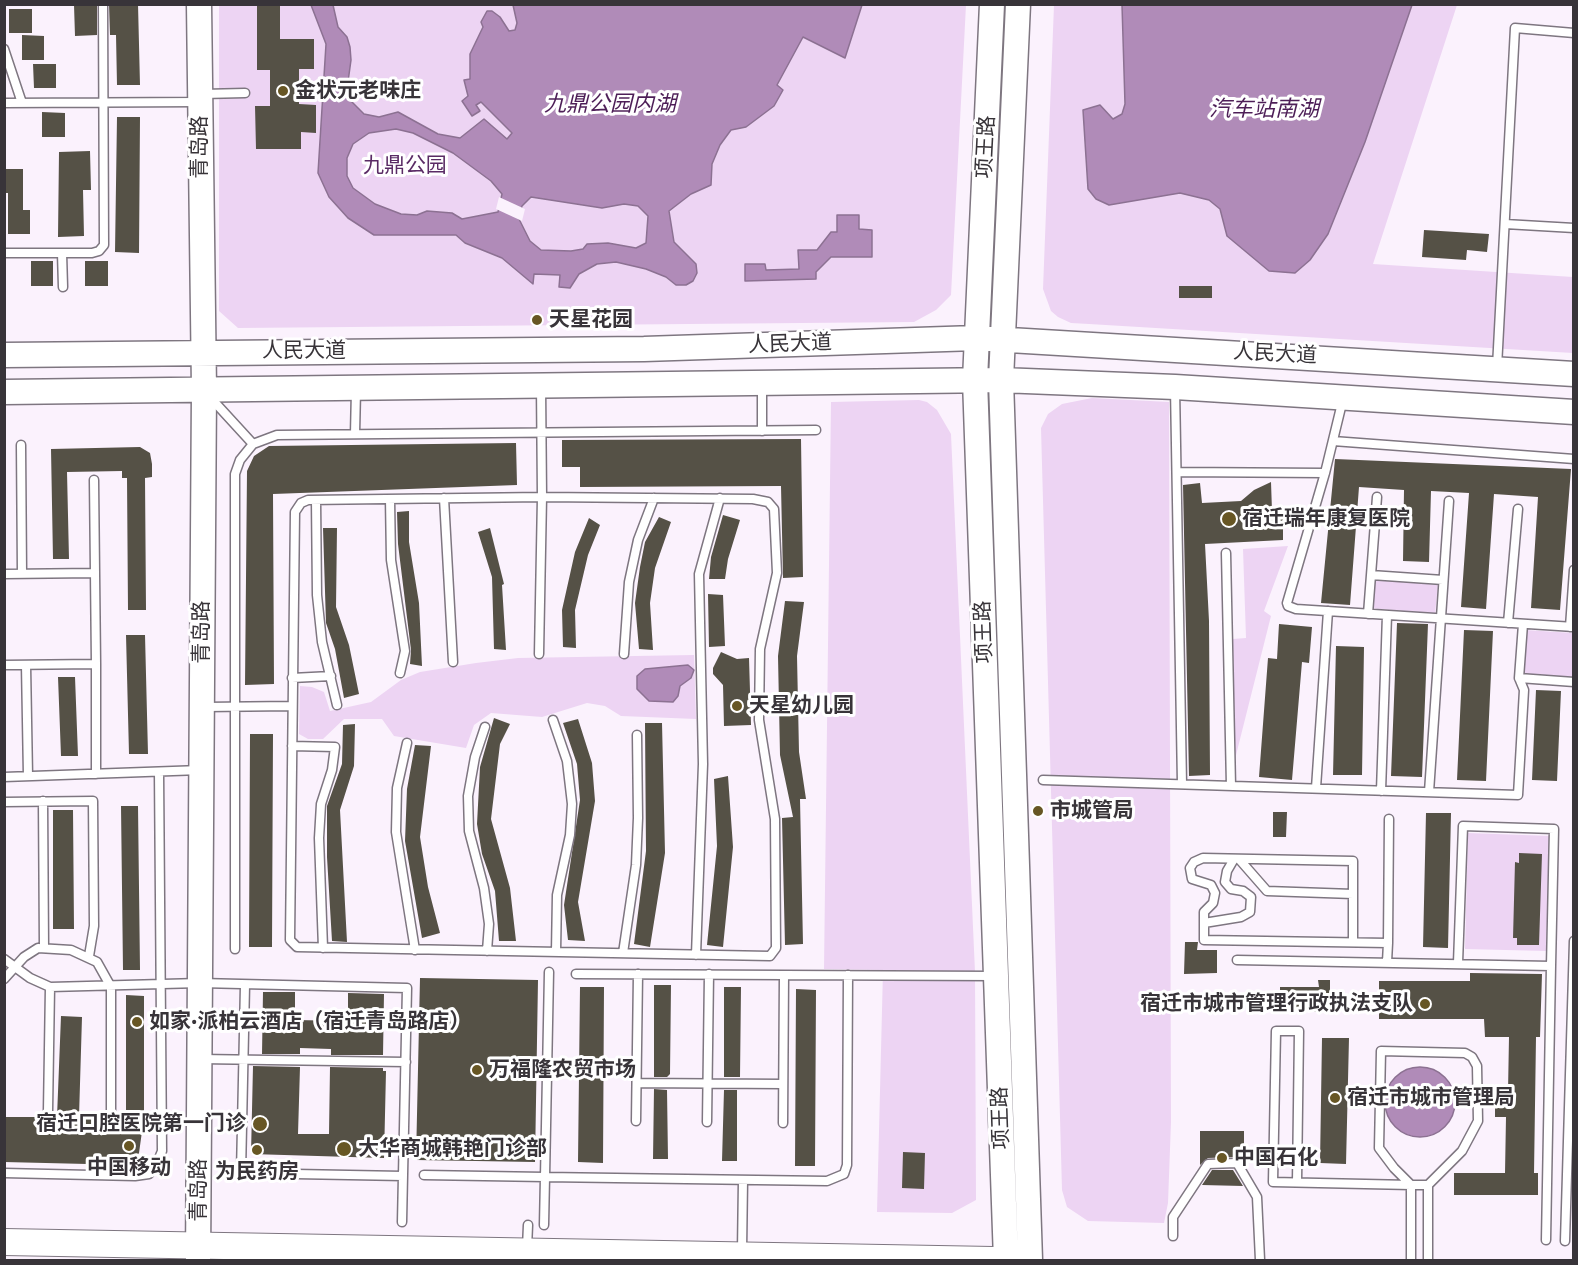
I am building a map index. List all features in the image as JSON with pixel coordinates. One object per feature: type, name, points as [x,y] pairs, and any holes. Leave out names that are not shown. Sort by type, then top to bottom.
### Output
[{"type":"main road","name":"青岛路","points":[[198,1253],[204,390],[200,4]]},
{"type":"main road","name":"项王路","points":[[992,4],[975,380],[1006,1260]]},
{"type":"main road","name":"项王路","points":[[1018,4],[1001,380],[1030,1260]]},
{"type":"main road","name":"人民大道","points":[[4,355],[644,349],[1002,338],[1574,374]]},
{"type":"main road","name":"人民大道","points":[[4,393],[1001,380],[1175,387],[1574,412]]},
{"type":"main road","points":[[4,1242],[198,1253],[527,1252],[993,1260]]},
{"type":"lane","points":[[4,253],[92,253],[99,251],[104,245],[103,4]]},
{"type":"lane","points":[[1497,368],[1515,28],[1574,33]]},
{"type":"lane","points":[[4,49],[22,103]]},
{"type":"lane","points":[[4,103],[200,98],[245,93]]},
{"type":"lane","points":[[1504,224],[1574,228]]},
{"type":"lane","points":[[62,253],[63,287]]},
{"type":"lane","points":[[762,383],[762,430]]},
{"type":"lane","points":[[540,654],[541,386]]},
{"type":"lane","points":[[1175,387],[1182,784]]},
{"type":"lane","points":[[356,388],[356,434]]},
{"type":"lane","points":[[204,390],[253,444]]},
{"type":"lane","points":[[1343,398],[1325,473],[1287,603],[1291,609],[1572,627],[1574,570]]},
{"type":"lane","points":[[236,949],[235,474],[240,460],[253,444],[277,435],[816,430]]},
{"type":"lane","points":[[1333,441],[1574,459]]},
{"type":"lane","points":[[21,445],[22,574]]},
{"type":"lane","points":[[1177,472],[1325,473]]},
{"type":"lane","points":[[94,480],[96,774]]},
{"type":"lane","points":[[1368,614],[1377,497]]},
{"type":"lane","points":[[444,498],[453,662]]},
{"type":"lane","points":[[444,498],[654,498],[753,499],[768,502],[774,509],[777,523],[776,580],[760,649],[759,720],[774,805],[776,948],[770,956],[297,947],[290,940],[292,678],[295,512],[301,503],[316,500],[444,498]]},
{"type":"lane","points":[[624,654],[629,582],[638,540],[654,498]]},
{"type":"lane","points":[[696,955],[702,867],[704,764],[699,574],[720,498]]},
{"type":"lane","points":[[390,499],[391,560],[405,651],[400,673]]},
{"type":"lane","points":[[316,500],[317,595],[322,642],[337,705]]},
{"type":"lane","points":[[1429,792],[1449,501]]},
{"type":"lane","points":[[1508,623],[1518,509]]},
{"type":"lane","points":[[1226,553],[1231,786]]},
{"type":"lane","points":[[4,574],[95,573]]},
{"type":"lane","points":[[1371,575],[1443,580]]},
{"type":"lane","points":[[1316,788],[1328,611]]},
{"type":"lane","points":[[1381,790],[1387,615]]},
{"type":"lane","points":[[1043,780],[1518,795],[1524,690],[1519,678],[1522,624]]},
{"type":"lane","points":[[4,665],[96,664]]},
{"type":"lane","points":[[26,665],[28,776]]},
{"type":"lane","points":[[292,678],[331,676]]},
{"type":"lane","points":[[1519,678],[1574,682]]},
{"type":"lane","points":[[202,707],[292,706]]},
{"type":"lane","points":[[553,720],[567,761],[572,804],[570,835],[557,896],[556,952]]},
{"type":"lane","points":[[485,727],[475,757],[468,796],[469,831],[484,888],[489,924],[487,951]]},
{"type":"lane","points":[[624,953],[636,854],[637,735]]},
{"type":"lane","points":[[407,742],[397,788],[396,832],[415,950]]},
{"type":"lane","points":[[292,746],[335,747],[332,770],[321,804],[319,838],[323,948]]},
{"type":"lane","points":[[4,777],[201,770]]},
{"type":"lane","points":[[4,1173],[135,1176],[149,1174],[158,1163],[162,1151],[159,772]]},
{"type":"lane","points":[[44,801],[44,948]]},
{"type":"lane","points":[[4,802],[93,801],[94,926],[89,956]]},
{"type":"lane","points":[[1387,962],[1389,819]]},
{"type":"lane","points":[[1458,963],[1463,826],[1554,829],[1546,1240]]},
{"type":"lane","points":[[1353,941],[1353,861],[1203,858],[1191,864],[1191,879],[1211,885],[1215,892],[1213,903],[1204,912],[1204,940],[1388,943]]},
{"type":"lane","points":[[1236,859],[1267,891],[1353,894]]},
{"type":"lane","points":[[1204,923],[1241,917],[1250,912],[1251,897],[1243,891],[1231,889],[1226,882],[1227,871],[1236,859]]},
{"type":"lane","points":[[1565,1241],[1570,1184],[1574,941]]},
{"type":"lane","points":[[4,979],[24,957],[38,948],[71,950],[89,956],[97,962],[111,987],[111,1110]]},
{"type":"lane","points":[[4,959],[51,987],[200,983],[407,988],[402,1222]]},
{"type":"lane","points":[[1237,960],[1551,966]]},
{"type":"lane","points":[[544,1225],[549,972]]},
{"type":"lane","points":[[576,974],[996,976]]},
{"type":"lane","points":[[636,1121],[638,974]]},
{"type":"lane","points":[[707,1122],[709,974]]},
{"type":"lane","points":[[783,1123],[784,975]]},
{"type":"lane","points":[[424,1175],[827,1181],[844,1174],[847,1165],[848,975]]},
{"type":"lane","points":[[245,985],[241,1173],[403,1176]]},
{"type":"lane","points":[[48,1111],[51,987]]},
{"type":"lane","points":[[1297,1182],[1299,1031],[1276,1030],[1273,1182],[1297,1182],[1411,1185],[1428,1185],[1451,1164],[1478,1121],[1477,1066],[1472,1057],[1465,1053],[1381,1051],[1379,1148],[1411,1185],[1411,1260]]},
{"type":"lane","points":[[200,1059],[406,1062]]},
{"type":"lane","points":[[637,1083],[783,1084]]},
{"type":"lane","points":[[1173,1236],[1173,1217],[1208,1164],[1237,1162],[1257,1197],[1260,1260]]},
{"type":"lane","points":[[742,1256],[743,1180]]},
{"type":"lane","points":[[1428,1185],[1428,1260]]},
{"type":"lane","points":[[527,1252],[528,1225]]},
{"type":"green space","name":"九鼎公园","points":[[219,5],[966,5],[951,295],[936,310],[914,322],[238,328],[219,311]]},
{"type":"green space","points":[[1054,5],[1457,5],[1373,264],[1573,277],[1573,353],[1071,323],[1058,317],[1051,311],[1043,289]]},
{"type":"green space","points":[[1092,398],[1169,402],[1171,1122],[1168,1203],[1164,1223],[1088,1221],[1067,1207],[1062,1190],[1041,428],[1048,414],[1062,404]]},
{"type":"green space","points":[[919,400],[927,402],[937,410],[951,434],[975,972],[976,1200],[952,1213],[877,1212],[883,970],[824,969],[831,402]]},
{"type":"green space","points":[[1288,546],[1264,611],[1271,616],[1235,759],[1233,639],[1246,638],[1243,549]]},
{"type":"green space","points":[[1373,579],[1438,585],[1435,614],[1370,608]]},
{"type":"green space","points":[[1525,630],[1573,633],[1573,678],[1522,674]]},
{"type":"green space","points":[[694,655],[696,719],[621,716],[605,706],[587,703],[542,717],[491,713],[474,725],[466,748],[394,736],[382,719],[344,719],[323,739],[308,739],[299,734],[300,686],[312,687],[324,692],[330,711],[371,702],[401,680],[420,672],[476,663],[518,658]]},
{"type":"green space","points":[[1468,833],[1550,836],[1546,951],[1465,949]]},
{"type":"water","name":"九鼎公园内湖","points":[[311,5],[333,5],[338,27],[347,37],[350,47],[351,60],[347,89],[350,100],[364,114],[379,117],[398,112],[438,134],[460,138],[484,119],[507,139],[512,133],[481,102],[476,105],[480,111],[472,116],[462,101],[468,96],[464,80],[470,79],[470,54],[483,27],[481,22],[487,11],[492,11],[500,17],[509,31],[515,30],[517,23],[513,5],[862,5],[845,58],[803,37],[777,85],[783,90],[774,106],[746,127],[731,130],[720,145],[712,164],[711,185],[691,194],[669,211],[674,242],[696,264],[697,273],[693,281],[686,285],[676,285],[666,277],[646,269],[616,262],[597,264],[579,274],[570,288],[559,287],[560,275],[534,274],[533,284],[502,258],[465,243],[456,235],[374,235],[348,218],[329,197],[318,173],[326,44]],"holes":[[[396,129],[413,133],[453,153],[491,181],[502,194],[498,212],[462,219],[452,213],[427,211],[417,215],[401,214],[375,204],[353,188],[347,176],[347,158],[353,144],[369,133]],[[531,197],[602,208],[624,204],[638,206],[648,216],[646,243],[636,248],[608,243],[587,244],[583,249],[571,251],[541,250],[530,241],[518,217],[522,206]]]},
{"type":"water","name":"汽车站南湖","points":[[1122,5],[1412,5],[1365,142],[1328,234],[1310,260],[1295,273],[1269,271],[1227,236],[1220,209],[1209,200],[1180,193],[1109,205],[1096,199],[1088,189],[1083,110],[1100,105],[1113,119],[1122,114],[1125,104]]},
{"type":"water","points":[[837,215],[859,215],[859,229],[872,230],[872,257],[831,257],[816,272],[816,279],[745,281],[745,264],[765,264],[766,270],[799,269],[798,250],[817,250],[831,232],[837,232]]},
{"type":"water","points":[[688,665],[694,670],[691,678],[680,686],[678,696],[673,702],[649,701],[637,689],[637,676],[645,669]]},
{"type":"water","points":[[1427,1067],[1440,1073],[1449,1082],[1453,1088],[1455,1102],[1453,1116],[1445,1127],[1434,1135],[1413,1137],[1395,1127],[1387,1116],[1385,1095],[1395,1077],[1406,1069]]},
{"type":"pier","points":[[499,197],[525,209],[522,221],[496,209]]},
{"type":"building","points":[[97,4],[97,35],[75,36],[74,5]]},
{"type":"building","points":[[109,4],[138,4],[140,85],[117,85],[116,35],[110,35]]},
{"type":"building","points":[[257,4],[280,4],[280,39],[314,39],[314,69],[299,69],[299,104],[316,105],[316,133],[301,132],[301,149],[256,149],[255,106],[270,106],[270,70],[257,70]]},
{"type":"building","points":[[9,9],[32,9],[32,33],[9,33]]},
{"type":"building","points":[[22,35],[44,36],[44,60],[22,60]]},
{"type":"building","points":[[33,64],[56,64],[56,88],[34,88]]},
{"type":"building","points":[[42,112],[65,113],[65,137],[42,137]]},
{"type":"building","points":[[117,117],[140,117],[139,253],[115,252]]},
{"type":"building","points":[[90,151],[91,190],[83,190],[84,236],[58,237],[59,152]]},
{"type":"building","points":[[4,169],[23,169],[23,210],[30,210],[30,234],[8,234],[8,193],[4,193]]},
{"type":"building","points":[[1424,230],[1489,234],[1487,252],[1467,250],[1466,260],[1422,257]]},
{"type":"building","points":[[31,261],[53,261],[53,286],[31,286]]},
{"type":"building","points":[[85,261],[108,261],[108,286],[85,286]]},
{"type":"building","points":[[1179,286],[1212,286],[1212,298],[1179,298]]},
{"type":"building","points":[[801,439],[803,577],[783,578],[781,486],[580,487],[580,467],[562,467],[562,440]]},
{"type":"building","points":[[516,443],[517,485],[273,494],[274,684],[245,685],[247,471],[254,456],[269,446]]},
{"type":"building","points":[[140,447],[150,453],[152,464],[152,477],[145,478],[146,610],[128,610],[127,478],[122,478],[122,471],[67,472],[69,559],[53,559],[51,449]]},
{"type":"building","points":[[1335,459],[1571,469],[1560,610],[1531,608],[1538,497],[1494,494],[1486,609],[1461,607],[1469,493],[1431,491],[1429,562],[1403,561],[1404,490],[1359,487],[1350,605],[1321,603]]},
{"type":"building","points":[[1271,482],[1272,511],[1283,512],[1283,540],[1205,544],[1209,621],[1210,775],[1189,776],[1183,485],[1200,483],[1202,503],[1241,501],[1254,490]]},
{"type":"building","points":[[409,511],[409,542],[419,603],[422,666],[410,664],[411,650],[398,544],[397,512]]},
{"type":"building","points":[[723,515],[740,520],[728,559],[725,579],[709,579],[711,557]]},
{"type":"building","points":[[659,517],[671,522],[655,568],[650,603],[653,650],[639,649],[635,603],[640,567],[645,542]]},
{"type":"building","points":[[589,518],[600,525],[588,555],[575,610],[576,648],[563,647],[562,610],[575,552]]},
{"type":"building","points":[[323,528],[337,528],[336,607],[349,645],[359,694],[344,698],[335,649],[326,623]]},
{"type":"building","points":[[490,528],[504,584],[502,585],[506,650],[494,649],[492,577],[478,532]]},
{"type":"building","points":[[708,594],[723,595],[725,646],[709,647]]},
{"type":"building","points":[[785,601],[804,602],[797,656],[799,752],[806,799],[800,799],[803,944],[785,945],[782,818],[793,817],[780,755],[778,656]]},
{"type":"building","points":[[1397,623],[1428,624],[1422,777],[1391,776]]},
{"type":"building","points":[[1279,624],[1312,627],[1309,663],[1302,662],[1292,780],[1259,777],[1268,658],[1277,659]]},
{"type":"building","points":[[1464,630],[1493,631],[1486,781],[1457,780]]},
{"type":"building","points":[[126,635],[145,635],[148,754],[129,754]]},
{"type":"building","points":[[1336,646],[1364,647],[1362,775],[1333,775]]},
{"type":"building","name":"天星幼儿园","points":[[721,652],[737,659],[749,658],[751,725],[724,726],[723,685],[713,674],[713,668]]},
{"type":"building","points":[[58,677],[75,677],[78,756],[61,756]]},
{"type":"building","points":[[1536,690],[1561,691],[1557,781],[1532,780]]},
{"type":"building","points":[[494,718],[510,724],[500,744],[491,819],[510,888],[516,941],[499,941],[495,891],[482,854],[477,824],[480,767]]},
{"type":"building","points":[[578,719],[592,763],[595,801],[578,902],[585,941],[568,940],[564,905],[580,800],[577,764],[563,723]]},
{"type":"building","points":[[645,723],[662,723],[665,853],[650,947],[634,944],[646,851]]},
{"type":"building","points":[[355,724],[354,766],[340,810],[347,942],[332,941],[327,857],[327,806],[342,764],[343,725]]},
{"type":"building","points":[[250,734],[273,734],[272,947],[249,947]]},
{"type":"building","points":[[415,745],[431,746],[420,837],[428,887],[440,933],[422,938],[405,841],[407,789]]},
{"type":"building","points":[[728,776],[733,847],[723,947],[707,945],[717,846],[714,779]]},
{"type":"building","points":[[121,806],[138,806],[140,970],[123,970]]},
{"type":"building","points":[[53,810],[73,810],[74,929],[53,929]]},
{"type":"building","points":[[1273,812],[1287,812],[1286,837],[1273,837]]},
{"type":"building","points":[[1426,813],[1451,813],[1448,948],[1423,947]]},
{"type":"building","points":[[1519,853],[1542,854],[1539,945],[1517,945],[1517,938],[1513,938],[1515,862],[1519,863]]},
{"type":"building","points":[[1185,942],[1198,942],[1197,950],[1217,950],[1217,973],[1184,974]]},
{"type":"building","points":[[1470,973],[1542,974],[1540,1037],[1536,1037],[1534,1173],[1538,1173],[1538,1195],[1454,1195],[1454,1173],[1505,1173],[1506,1117],[1495,1117],[1495,1092],[1508,1092],[1509,1037],[1485,1037],[1484,1019],[1379,1019],[1379,981],[1470,981]]},
{"type":"building","name":"万福隆农贸市场","points":[[420,978],[538,980],[535,1162],[416,1160]]},
{"type":"building","points":[[1318,980],[1330,980],[1330,1000],[1335,1000],[1335,1012],[1276,1012],[1276,1000],[1280,1000],[1280,987],[1319,987]]},
{"type":"building","points":[[654,985],[671,985],[670,1074],[667,1077],[654,1077]]},
{"type":"building","points":[[580,987],[604,987],[603,1163],[578,1162]]},
{"type":"building","points":[[724,987],[741,987],[740,1077],[724,1077]]},
{"type":"building","points":[[796,989],[816,990],[815,1166],[795,1166]]},
{"type":"building","points":[[263,992],[295,992],[295,1020],[348,1021],[348,993],[384,994],[383,1055],[331,1055],[331,1049],[300,1048],[300,1054],[262,1054]]},
{"type":"building","points":[[126,995],[144,996],[144,1117],[139,1153],[129,1165],[4,1162],[4,1117],[57,1117],[61,1016],[82,1017],[79,1117],[126,1117]]},
{"type":"building","points":[[1322,1038],[1349,1038],[1346,1164],[1320,1163]]},
{"type":"building","points":[[253,1066],[300,1067],[298,1134],[329,1134],[330,1067],[383,1068],[383,1071],[386,1071],[384,1158],[251,1154]]},
{"type":"building","points":[[654,1089],[667,1090],[668,1159],[653,1159]]},
{"type":"building","points":[[724,1090],[737,1090],[737,1161],[722,1161]]},
{"type":"building","points":[[1200,1131],[1244,1131],[1244,1163],[1237,1157],[1208,1158],[1200,1165]]},
{"type":"building","points":[[903,1152],[925,1153],[924,1189],[902,1188]]},
{"type":"building","points":[[1212,1170],[1233,1170],[1243,1186],[1202,1185]]},
{"type":"place","name":"金状元老味庄","points":[[283,91]]},
{"type":"place","name":"天星花园","points":[[537,320]]},
{"type":"place","name":"宿迁瑞年康复医院","points":[[1229,519]]},
{"type":"place","name":"天星幼儿园","points":[[737,706]]},
{"type":"place","name":"市城管局","points":[[1038,811]]},
{"type":"place","name":"宿迁市城市管理行政执法支队","points":[[1425,1004]]},
{"type":"place","name":"如家·派柏云酒店（宿迁青岛路店）","points":[[137,1022]]},
{"type":"place","name":"万福隆农贸市场","points":[[477,1070]]},
{"type":"place","name":"宿迁市城市管理局","points":[[1335,1098]]},
{"type":"place","name":"宿迁口腔医院第一门诊","points":[[260,1124]]},
{"type":"place","name":"中国移动","points":[[129,1146]]},
{"type":"place","name":"大华商城韩艳门诊部","points":[[344,1149]]},
{"type":"place","name":"为民药房","points":[[257,1150]]},
{"type":"place","name":"中国石化","points":[[1222,1158]]}]
